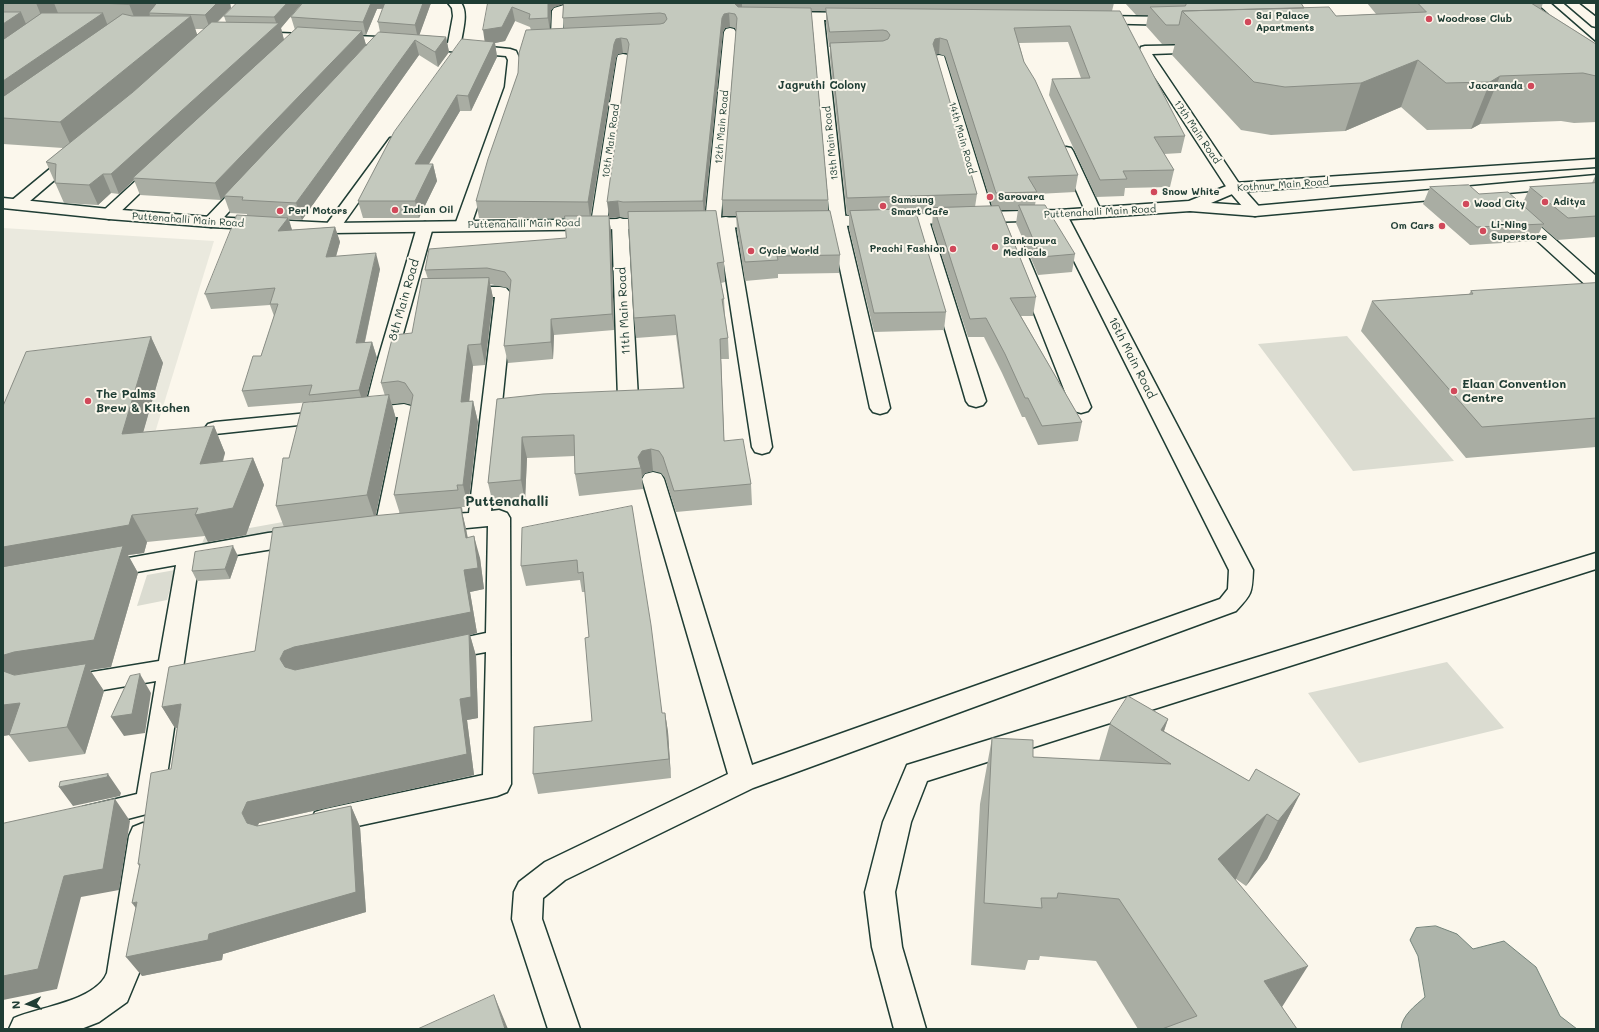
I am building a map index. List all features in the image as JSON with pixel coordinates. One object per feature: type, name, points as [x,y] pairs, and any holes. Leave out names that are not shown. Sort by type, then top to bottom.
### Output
[{"type":"street","points":[[454,3],[458,7],[459,16],[456,52]]},
{"type":"street","points":[[1543,3],[1596,50]]},
{"type":"street","points":[[1572,3],[1596,24]]},
{"type":"street","points":[[557,36],[558,11],[564,9],[602,9]]},
{"type":"street","points":[[773,16],[866,17]]},
{"type":"street","name":"13th Main Road","points":[[818,16],[838,222],[880,408]]},
{"type":"street","points":[[1081,20],[1176,21]]},
{"type":"street","points":[[373,45],[376,27]]},
{"type":"street","points":[[282,53],[295,31]]},
{"type":"street","points":[[245,35],[282,36],[295,31],[373,45],[456,52],[487,50],[512,54],[514,60],[512,87],[462,225]]},
{"type":"street","name":"12th Main Road","points":[[730,32],[720,222],[762,447]]},
{"type":"street","points":[[542,37],[572,36]]},
{"type":"street","points":[[487,50],[515,43]]},
{"type":"street","name":"17th Main Road","points":[[1217,49],[1145,50],[1145,54],[1234,188],[1255,211]]},
{"type":"street","points":[[822,53],[837,52]]},
{"type":"street","name":"10th Main Road","points":[[599,223],[623,58]]},
{"type":"street","name":"14th Main Road","points":[[939,59],[986,218]]},
{"type":"street","points":[[332,228],[401,131]]},
{"type":"street","points":[[1060,138],[1094,213]]},
{"type":"street","points":[[10,203],[82,149]]},
{"type":"street","points":[[109,214],[167,160]]},
{"type":"street","name":"Kothnur Main Road","points":[[1190,206],[1234,188],[1596,163]]},
{"type":"street","points":[[211,222],[255,175]]},
{"type":"street","name":"Kothnur Main Road","points":[[1190,206],[1255,211],[1596,180]]},
{"type":"street","points":[[1488,189],[1594,281]]},
{"type":"street","name":"Puttenahalli Main Road","points":[[10,203],[109,214],[211,222],[332,228],[599,223],[838,222],[921,220],[1059,215],[1190,206]]},
{"type":"street","name":"16th Main Road","points":[[564,1029],[527,919],[529,892],[555,870],[743,780],[1228,605],[1240,592],[1241,570],[1059,215]]},
{"type":"street","points":[[1004,217],[1081,407]]},
{"type":"street","points":[[921,220],[976,401]]},
{"type":"street","name":"11th Main Road","points":[[620,223],[628,398]]},
{"type":"street","name":"8th Main Road","points":[[360,414],[413,294],[425,226]]},
{"type":"street","points":[[443,292],[487,291],[500,292],[504,296],[479,520]]},
{"type":"street","points":[[215,428],[404,410],[408,416],[386,527]]},
{"type":"street","points":[[653,479],[743,780]]},
{"type":"street","points":[[299,827],[497,784],[499,518],[362,530]]},
{"type":"street","points":[[81,574],[268,541],[323,535]]},
{"type":"street","points":[[25,1029],[88,1011],[116,991],[123,973],[148,803],[189,555]]},
{"type":"street","points":[[910,1029],[888,946],[880,892],[897,822],[917,773],[1596,561]]},
{"type":"street","points":[[421,656],[498,640]]},
{"type":"street","points":[[48,689],[171,669]]},
{"type":"street","points":[[67,821],[148,803]]},
{"type":"shaded area","points":[[3,228],[214,241],[117,556],[3,574]]},
{"type":"shaded area","points":[[1347,336],[1454,461],[1353,471],[1258,344]]},
{"type":"shaded area","points":[[294,520],[291,529],[201,546],[205,536]]},
{"type":"shaded area","points":[[175,570],[167,600],[137,606],[147,575]]},
{"type":"shaded area","points":[[1447,662],[1504,728],[1359,763],[1308,693]]},
{"type":"shaded area","points":[[1436,926],[1457,934],[1473,949],[1504,941],[1536,967],[1560,1016],[1577,1029],[1401,1029],[1406,1015],[1425,997],[1418,956],[1410,940],[1416,928]]},
{"type":"building","points":[[97,3],[130,3],[129,4]]},
{"type":"building","points":[[157,3],[217,3],[205,15],[149,13]]},
{"type":"building","points":[[237,3],[287,3],[274,17],[224,16]]},
{"type":"building","points":[[303,3],[371,3],[363,22],[291,17]]},
{"type":"building","points":[[385,3],[423,3],[415,25],[378,22]]},
{"type":"building","points":[[488,3],[548,3],[548,18],[529,19],[530,14],[512,7],[502,27],[483,30]]},
{"type":"building","points":[[564,3],[734,3],[738,7],[811,8],[828,200],[722,200],[737,18],[735,14],[729,13],[724,14],[722,18],[703,201],[607,202],[629,44],[627,39],[621,38],[616,39],[614,44],[588,202],[476,201],[488,159],[518,73],[519,53],[526,30],[660,24],[664,23],[667,19],[665,14],[660,13],[563,18]]},
{"type":"building","points":[[1187,3],[1301,3],[1304,8],[1182,11],[1179,25],[1166,25],[1150,7],[1185,6]]},
{"type":"building","points":[[1418,3],[1531,3],[1596,44],[1596,76],[1583,73],[1500,76],[1490,82],[1446,83],[1418,60],[1361,83],[1285,87],[1254,82],[1182,11],[1329,7],[1336,16],[1426,12]]},
{"type":"building","points":[[826,8],[1120,11],[1185,136],[1154,137],[1174,170],[1123,171],[1127,179],[1100,180],[1052,79],[1090,78],[1070,26],[1014,28],[1024,62],[1035,80],[1078,175],[1028,177],[1037,192],[996,193],[947,40],[940,38],[935,39],[933,44],[977,194],[847,198],[830,43],[883,41],[888,39],[890,35],[887,31],[883,30],[830,32]]},
{"type":"building","points":[[3,12],[21,12],[3,24]]},
{"type":"building","points":[[42,13],[103,13],[3,81],[3,40]]},
{"type":"building","points":[[123,14],[132,16],[191,16],[60,122],[3,118],[3,97]]},
{"type":"building","points":[[212,22],[279,23],[111,174],[103,174],[89,185],[55,183],[56,164],[46,162],[133,92]]},
{"type":"building","points":[[298,27],[362,31],[215,183],[133,178]]},
{"type":"building","points":[[379,32],[446,37],[435,52],[415,40],[296,203],[242,200],[243,197],[224,196]]},
{"type":"building","points":[[462,39],[494,42],[468,96],[457,95],[415,164],[433,164],[415,201],[358,201],[394,132]]},
{"type":"building","points":[[1596,183],[1596,216],[1568,218],[1530,187]]},
{"type":"building","points":[[1469,185],[1479,194],[1508,192],[1544,224],[1477,227],[1430,187]]},
{"type":"building","points":[[1019,205],[1045,205],[1075,254],[1041,257]]},
{"type":"building","points":[[999,206],[1036,297],[1010,298],[1082,422],[1042,426],[1028,398],[1025,398],[1005,354],[986,318],[970,319],[934,208]]},
{"type":"building","points":[[915,209],[946,312],[874,313],[850,211]]},
{"type":"building","points":[[716,211],[724,262],[717,263],[724,299],[722,299],[728,338],[720,339],[724,441],[743,439],[751,484],[674,491],[663,457],[659,451],[651,449],[642,451],[638,457],[641,468],[575,474],[574,435],[522,437],[521,480],[488,483],[497,399],[543,394],[684,388],[675,315],[634,318],[628,212]]},
{"type":"building","points":[[830,211],[840,255],[777,256],[778,260],[745,262],[736,212]]},
{"type":"building","points":[[237,215],[288,218],[278,231],[335,227],[326,257],[376,253],[356,343],[372,342],[359,390],[309,395],[312,385],[242,391],[253,356],[261,356],[278,304],[270,304],[275,288],[205,294]]},
{"type":"building","points":[[565,216],[609,216],[612,314],[551,319],[551,342],[504,346],[511,280],[505,272],[487,268],[425,270],[429,249],[566,238]]},
{"type":"building","points":[[489,278],[481,344],[468,345],[461,402],[473,401],[463,485],[457,485],[458,490],[394,495],[413,395],[405,383],[398,381],[381,383],[393,335],[412,333],[422,279]]},
{"type":"building","points":[[1596,283],[1596,418],[1482,427],[1372,301],[1473,294],[1471,291]]},
{"type":"building","points":[[151,337],[122,434],[214,426],[200,464],[253,458],[233,508],[195,515],[198,508],[132,515],[129,525],[3,547],[3,406],[26,352]]},
{"type":"building","points":[[389,395],[367,495],[276,506],[283,458],[289,458],[303,403]]},
{"type":"building","points":[[632,506],[651,625],[662,713],[665,713],[669,759],[533,774],[534,727],[592,721],[585,638],[589,637],[583,572],[578,573],[577,560],[521,566],[522,528]]},
{"type":"building","points":[[461,508],[466,538],[474,536],[478,568],[464,570],[471,612],[294,647],[284,651],[280,659],[285,667],[295,670],[469,634],[471,697],[460,699],[467,754],[247,802],[242,813],[247,823],[257,826],[351,806],[356,892],[209,934],[208,940],[126,957],[137,902],[132,903],[140,864],[138,864],[151,773],[171,769],[181,704],[162,707],[169,667],[255,651],[273,528],[372,516]]},
{"type":"building","points":[[123,546],[94,640],[14,652],[4,655],[3,657],[3,567]]},
{"type":"building","points":[[233,546],[225,569],[192,571],[195,552]]},
{"type":"building","points":[[86,664],[67,727],[9,735],[20,703],[3,705],[3,671],[14,675]]},
{"type":"building","points":[[140,674],[132,714],[111,717],[130,676]]},
{"type":"building","points":[[1128,696],[1168,719],[1161,730],[1249,781],[1256,769],[1300,794],[1278,821],[1267,814],[1218,859],[1308,966],[1264,981],[1297,1029],[1162,1029],[1197,1016],[1119,899],[1058,893],[1057,898],[1041,898],[1042,908],[984,903],[992,738],[1033,740],[1033,757],[1171,764],[1110,724]]},
{"type":"building","points":[[108,774],[107,777],[59,787],[60,782]]},
{"type":"building","points":[[115,799],[103,869],[64,876],[38,969],[3,976],[3,823]]},
{"type":"building","points":[[494,995],[505,1029],[418,1029]]},
{"type":"place","name":"Woodrose Club","points":[[1429,19]]},
{"type":"place","name":"Sai Palace Apartments","points":[[1248,22]]},
{"type":"place","name":"Jacaranda","points":[[1531,86]]},
{"type":"place","name":"Snow White","points":[[1154,192]]},
{"type":"place","name":"Sarovara","points":[[990,197]]},
{"type":"place","name":"Aditya","points":[[1545,202]]},
{"type":"place","name":"Wood City","points":[[1466,204]]},
{"type":"place","name":"Samsung Smart Cafe","points":[[883,206]]},
{"type":"place","name":"Indian Oil","points":[[395,210]]},
{"type":"place","name":"Perl Motors","points":[[280,211]]},
{"type":"place","name":"Om Cars","points":[[1442,226]]},
{"type":"place","name":"Li-Ning Superstore","points":[[1483,231]]},
{"type":"place","name":"Bankapura Medicals","points":[[995,247]]},
{"type":"place","name":"Prachi Fashion","points":[[953,249]]},
{"type":"place","name":"Cycle World","points":[[751,251]]},
{"type":"place","name":"Elaan Convention Centre","points":[[1454,391]]},
{"type":"place","name":"The Palms Brew & Kitchen","points":[[88,401]]},
{"type":"district","name":"Jagruthi Colony","points":[[822,86]]},
{"type":"district","name":"Puttenahalli","points":[[507,502]]}]
